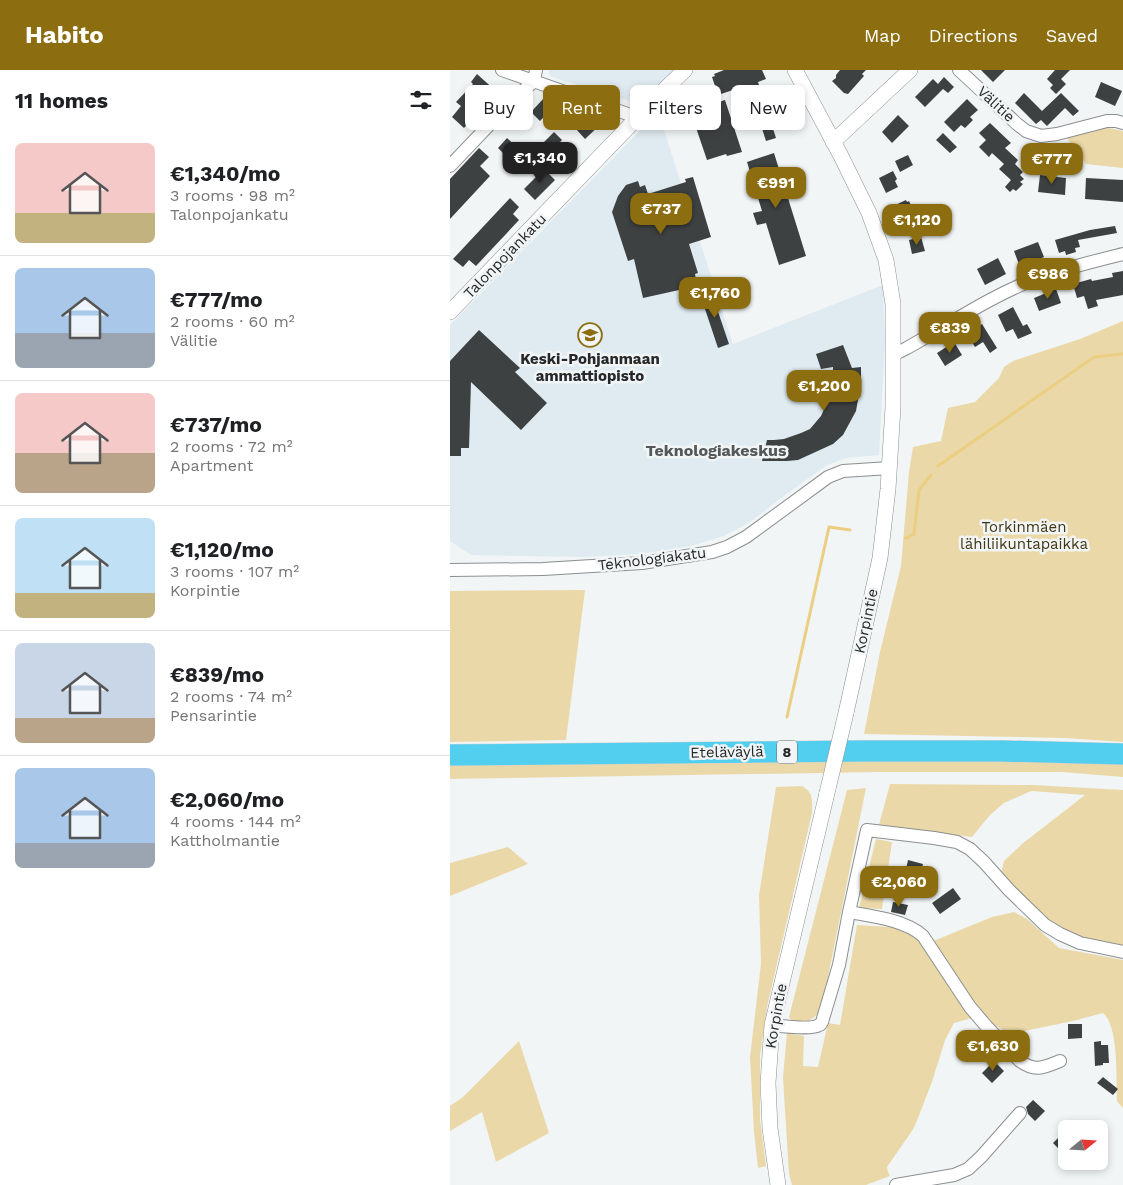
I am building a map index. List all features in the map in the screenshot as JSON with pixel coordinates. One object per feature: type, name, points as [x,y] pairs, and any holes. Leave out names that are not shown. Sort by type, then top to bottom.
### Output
[{"type":"highway","name":"Eteläväylä","points":[[450,755],[863,751],[1002,751],[1123,754]]},
{"type":"street","points":[[502,70],[535,76],[630,115]]},
{"type":"street","name":"Talonpojankatu","points":[[669,85],[685,70]]},
{"type":"street","name":"Korpintie","points":[[778,1185],[770,1128],[768,1083],[772,1025],[846,713],[880,558],[890,468],[893,407],[893,304],[886,260],[869,213],[795,70]]},
{"type":"street","points":[[833,142],[910,70]]},
{"type":"street","name":"Välitie","points":[[960,70],[1016,124],[1034,135],[1057,134],[1107,121],[1123,123]]},
{"type":"street","points":[[450,166],[535,76]]},
{"type":"street","name":"Talonpojankatu","points":[[450,312],[630,126]]},
{"type":"street","points":[[893,355],[1006,292],[1092,261],[1123,254]]},
{"type":"street","name":"Teknologiakatu","points":[[450,570],[543,569],[642,563],[712,552],[746,537],[828,477],[844,472],[890,468]]},
{"type":"street","points":[[772,1025],[813,1027],[819,1025],[825,1017],[839,965],[867,830],[957,842],[970,849],[984,862],[1044,925],[1080,943],[1123,952]]},
{"type":"street","points":[[849,912],[889,920],[908,926],[918,932],[923,936],[970,1007],[1014,1056],[1026,1065],[1034,1068],[1048,1066],[1060,1061]]},
{"type":"street","points":[[896,1185],[954,1175],[968,1169],[1020,1113]]},
{"type":"shaded area","points":[[549,70],[674,70],[659,85],[630,85],[630,101],[620,98],[620,85],[578,85],[552,77],[549,74]]},
{"type":"shaded area","name":"Keski-Pohjanmaan ammattiopisto","points":[[640,130],[664,130],[733,344],[883,285],[885,340],[879,455],[846,458],[827,465],[750,522],[724,536],[691,546],[640,554],[585,557],[471,555],[450,541],[450,325]]},
{"type":"green space","points":[[1099,126],[1123,131],[1123,168],[1086,164],[1066,137]]},
{"type":"green space","name":"Torkinmäen lähiliikuntapaikka","points":[[1123,321],[1123,742],[1065,738],[864,734],[880,652],[901,566],[913,447],[941,441],[948,408],[975,402],[999,378],[1004,367],[1013,361],[1080,339]]},
{"type":"green space","points":[[585,590],[566,740],[450,742],[450,591]]},
{"type":"green space","points":[[882,759],[1123,762],[1123,777],[1062,772],[878,772],[450,779],[450,764]]},
{"type":"green space","points":[[890,784],[1033,785],[1123,790],[1123,946],[1088,940],[1060,928],[1042,916],[1001,873],[1004,861],[1022,844],[1085,795],[1031,791],[1004,803],[990,815],[972,837],[879,825]]},
{"type":"green space","points":[[802,786],[809,791],[812,801],[812,813],[767,1007],[760,1056],[760,1119],[766,1166],[758,1168],[750,1057],[761,964],[759,895],[776,787]]},
{"type":"green space","points":[[866,788],[822,1007],[814,1018],[802,1022],[793,1022],[789,1017],[847,790]]},
{"type":"green space","points":[[876,839],[892,842],[882,909],[859,908]]},
{"type":"green space","points":[[508,847],[528,864],[450,896],[450,863]]},
{"type":"green space","points":[[1014,912],[1027,919],[1059,948],[1123,960],[1123,1108],[1117,1101],[1116,1054],[1112,1029],[1103,1013],[1010,1034],[979,1016],[954,1023],[945,1040],[932,1082],[914,1128],[887,1167],[890,1176],[866,1185],[792,1185],[789,1174],[783,1078],[787,1033],[804,1036],[803,1066],[818,1067],[828,1023],[840,1025],[857,925],[904,928],[931,942],[992,917]]},
{"type":"green space","points":[[519,1041],[549,1133],[496,1162],[482,1112],[450,1131],[450,1106],[463,1097]]},
{"type":"building","points":[[724,70],[762,70],[766,79],[758,82],[759,85],[731,85],[731,91],[721,94],[721,85],[715,85],[712,77],[715,76],[714,74]]},
{"type":"building","points":[[840,70],[866,70],[862,74],[864,76],[848,94],[844,93],[832,81]]},
{"type":"building","points":[[981,70],[1005,70],[993,82]]},
{"type":"building","points":[[1055,70],[1070,70],[1061,79],[1066,84],[1056,94],[1050,88],[1053,85],[1047,79]]},
{"type":"building","points":[[477,74],[489,85],[472,85],[471,82]]},
{"type":"building","points":[[944,77],[954,87],[948,93],[943,89],[925,107],[915,97],[933,79],[938,84]]},
{"type":"building","points":[[1101,82],[1122,91],[1115,106],[1095,97]]},
{"type":"building","points":[[465,92],[464,128],[452,117],[461,106],[456,102]]},
{"type":"building","points":[[1024,93],[1042,111],[1061,93],[1079,111],[1073,116],[1065,108],[1047,126],[1041,120],[1036,124],[1015,103]]},
{"type":"building","points":[[543,99],[543,118],[540,121],[533,114],[533,110]]},
{"type":"building","points":[[967,99],[978,110],[970,117],[973,120],[965,128],[961,125],[954,132],[944,122]]},
{"type":"building","points":[[725,100],[731,118],[731,130],[735,130],[742,152],[727,156],[726,154],[707,160],[697,130],[721,130],[721,101]]},
{"type":"building","points":[[898,115],[909,126],[892,143],[882,132]]},
{"type":"building","points":[[990,123],[1011,143],[1005,148],[1018,160],[1015,164],[1023,172],[1020,175],[1024,179],[1020,182],[1023,184],[1016,191],[1013,189],[1010,192],[1005,187],[1011,180],[999,169],[1004,164],[992,153],[989,157],[979,147],[986,140],[979,133]]},
{"type":"building","points":[[577,130],[595,130],[585,139]]},
{"type":"building","points":[[762,130],[773,130],[776,138],[766,141]]},
{"type":"building","points":[[554,132],[562,140],[552,150],[544,142]]},
{"type":"building","points":[[943,133],[957,147],[950,153],[936,140]]},
{"type":"building","points":[[507,138],[516,146],[506,156],[498,148]]},
{"type":"building","points":[[479,148],[489,157],[480,166],[490,176],[450,219],[450,179]]},
{"type":"building","points":[[774,153],[806,256],[779,265],[766,223],[757,225],[753,213],[762,211],[747,162]]},
{"type":"building","points":[[908,155],[913,165],[900,172],[895,161]]},
{"type":"building","points":[[544,169],[555,180],[535,200],[524,189]]},
{"type":"building","points":[[893,171],[898,187],[886,193],[879,178]]},
{"type":"building","points":[[1040,175],[1066,178],[1065,195],[1038,192]]},
{"type":"building","points":[[693,177],[711,237],[689,244],[698,273],[695,274],[697,286],[643,298],[634,259],[628,261],[612,212],[618,196],[626,185],[638,181],[640,187],[645,185],[648,194],[686,182],[685,179]]},
{"type":"building","points":[[1086,178],[1123,180],[1123,202],[1085,199]]},
{"type":"building","points":[[510,198],[519,207],[513,214],[519,220],[476,266],[469,260],[463,267],[453,259]]},
{"type":"building","points":[[906,200],[907,202],[909,201],[916,217],[914,218],[915,220],[903,226],[893,206]]},
{"type":"building","points":[[1115,226],[1117,233],[1078,240],[1080,247],[1075,248],[1076,252],[1066,255],[1065,251],[1059,253],[1055,240],[1090,230]]},
{"type":"building","points":[[921,237],[925,251],[912,254],[909,240]]},
{"type":"building","points":[[1038,242],[1044,257],[1020,267],[1014,251]]},
{"type":"building","points":[[998,258],[1006,274],[985,285],[977,269]]},
{"type":"building","points":[[1123,271],[1123,295],[1096,300],[1098,306],[1088,309],[1084,296],[1077,298],[1073,284],[1091,279],[1092,281],[1113,277],[1112,273]]},
{"type":"building","points":[[1056,289],[1061,303],[1039,311],[1034,298]]},
{"type":"building","points":[[711,291],[729,344],[718,348],[700,294]]},
{"type":"building","points":[[1013,307],[1023,326],[1027,324],[1032,333],[1018,339],[1013,329],[1006,332],[998,315]]},
{"type":"building","points":[[982,324],[997,348],[990,353],[983,342],[975,347],[967,334]]},
{"type":"building","points":[[479,330],[520,368],[515,372],[547,403],[521,430],[471,382],[469,448],[461,448],[461,456],[450,456],[450,361]]},
{"type":"building","points":[[954,342],[962,355],[945,366],[937,353]]},
{"type":"building","points":[[843,345],[852,368],[861,367],[861,383],[856,411],[843,435],[833,444],[798,460],[762,461],[767,440],[784,439],[810,429],[821,416],[831,394],[833,367],[821,369],[816,354]]},
{"type":"building","points":[[908,860],[923,864],[918,882],[904,878]]},
{"type":"building","points":[[953,888],[961,899],[940,914],[932,903]]},
{"type":"building","points":[[893,902],[908,905],[905,915],[891,912]]},
{"type":"building","points":[[1068,1024],[1082,1024],[1082,1038],[1068,1039]]},
{"type":"building","points":[[1101,1041],[1101,1045],[1108,1045],[1109,1063],[1095,1066],[1094,1042]]},
{"type":"building","points":[[994,1061],[1004,1071],[992,1083],[982,1073]]},
{"type":"building","points":[[1103,1077],[1118,1089],[1113,1095],[1097,1083]]},
{"type":"building","points":[[1033,1100],[1045,1111],[1035,1121],[1028,1114],[1026,1107]]},
{"type":"building","points":[[1058,1138],[1058,1148],[1053,1143]]},
{"type":"waterway","points":[[938,466],[1094,357],[1123,354]]},
{"type":"waterway","points":[[905,538],[914,534],[919,490],[931,475]]},
{"type":"waterway","points":[[787,717],[829,527],[850,530]]},
{"type":"place","name":"Keski-Pohjanmaan ammattiopisto","points":[[590,335]]},
{"type":"district","name":"Teknologiakeskus","points":[[716,450]]}]
